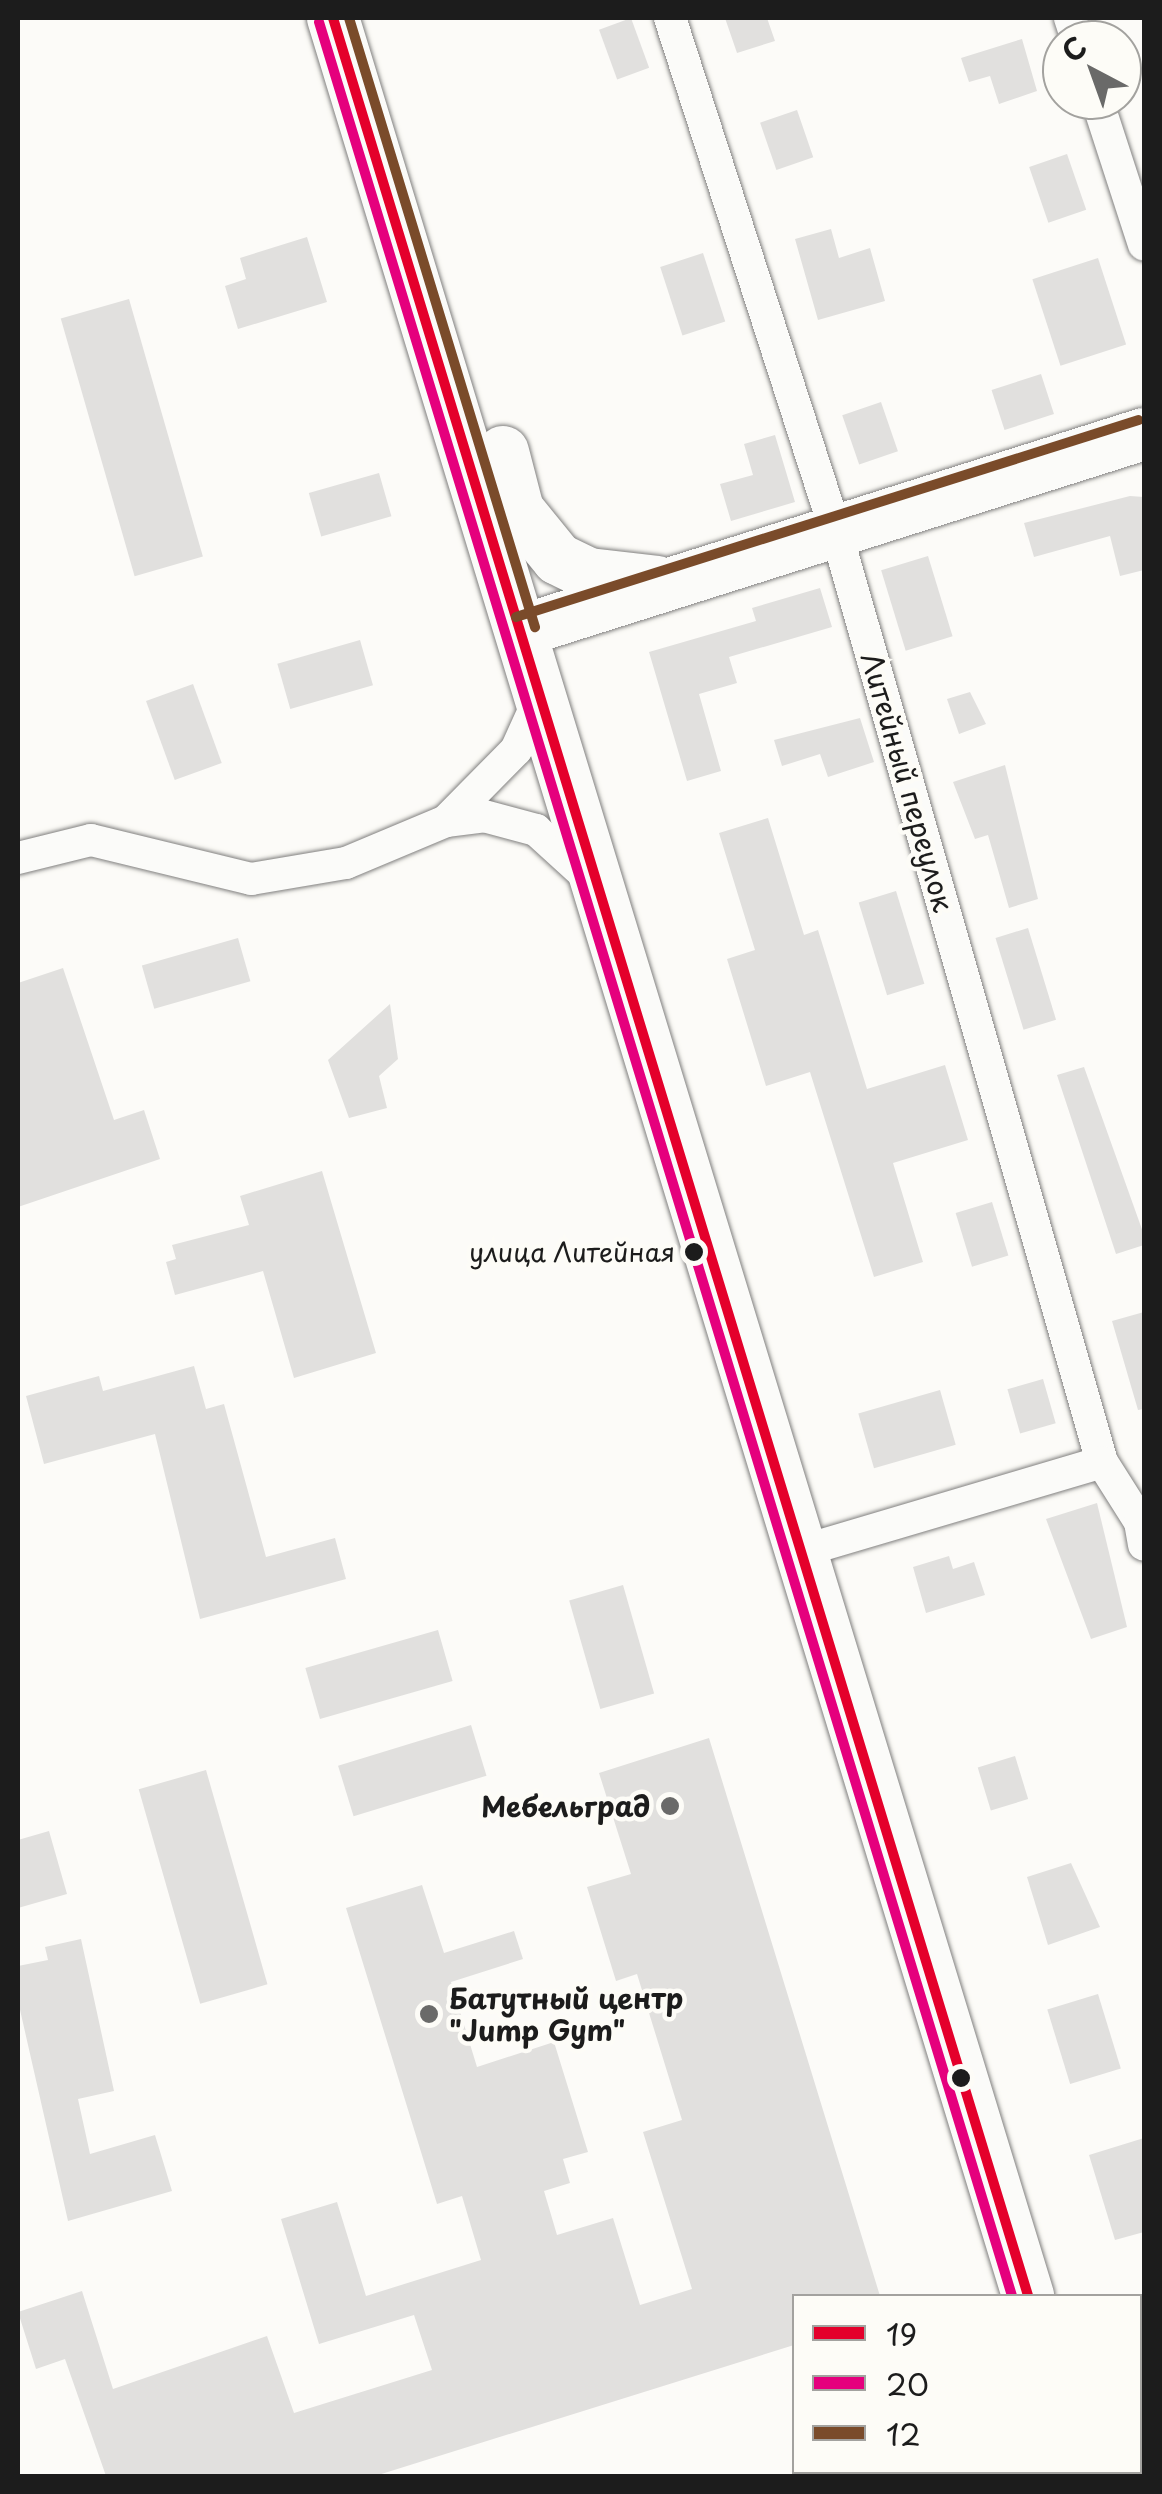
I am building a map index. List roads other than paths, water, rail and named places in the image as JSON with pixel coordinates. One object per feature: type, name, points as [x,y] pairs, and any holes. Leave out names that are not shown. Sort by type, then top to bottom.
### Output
[{"type":"main road","points":[[333,18],[1027,2294]]},
{"type":"main road","points":[[456,418],[504,452],[518,510],[558,558],[590,574],[668,586]]},
{"type":"main road","points":[[521,631],[838,535],[1144,434]]},
{"type":"street","name":"Литейный переулок","points":[[670,18],[838,535],[1102,1462],[1143,1529]]},
{"type":"street","points":[[1103,120],[1144,245]]},
{"type":"street","points":[[446,821],[516,750],[540,697]]},
{"type":"street","points":[[18,858],[90,840],[211,873],[300,876],[446,821],[484,816],[536,830],[596,884]]},
{"type":"street","points":[[802,1551],[1102,1462]]},
{"type":"place","name":"улица Литейная","points":[[694,1252]]},
{"type":"place","name":"Мебельград","points":[[670,1806]]},
{"type":"place","name":"Батутный центр \"Jump Gym\"","points":[[429,2014]]}]
